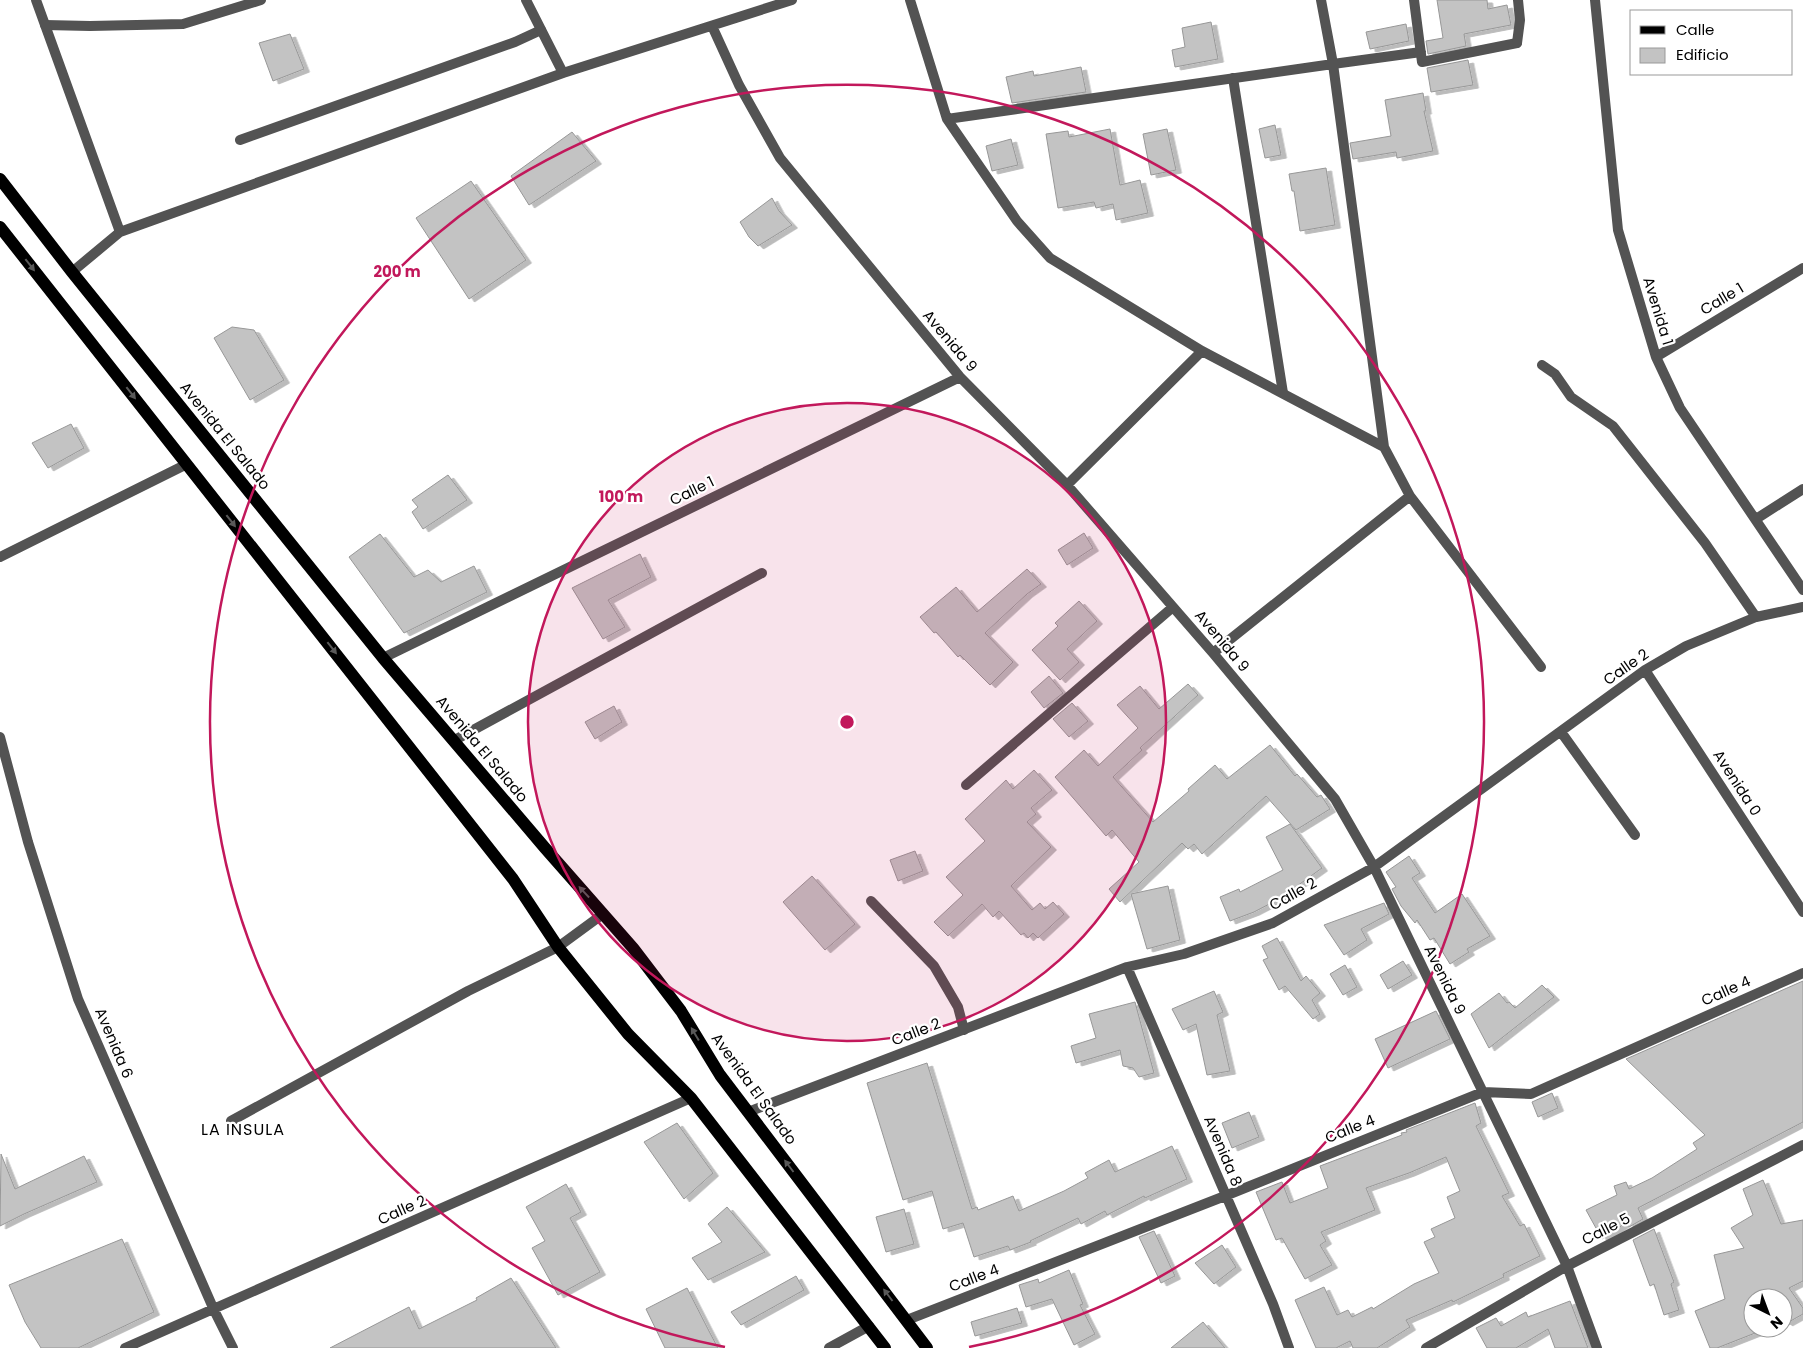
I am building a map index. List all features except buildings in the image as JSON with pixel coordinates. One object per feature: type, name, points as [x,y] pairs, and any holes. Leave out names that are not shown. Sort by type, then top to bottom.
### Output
[{"type":"main road","name":"Avenida El Salado","points":[[0,179],[72,272],[383,658],[633,948],[681,1010],[720,1075],[927,1348]]},
{"type":"main road","points":[[0,227],[514,879],[558,947],[628,1034],[691,1098],[885,1348]]},
{"type":"street","points":[[36,0],[120,232]]},
{"type":"street","points":[[45,25],[183,24],[261,0]]},
{"type":"street","points":[[526,0],[563,73]]},
{"type":"street","points":[[72,272],[120,232],[563,73],[792,0]]},
{"type":"street","points":[[910,0],[947,119],[1017,222],[1050,258],[1202,351],[1384,447]]},
{"type":"street","points":[[1321,0],[1333,64],[1384,447],[1410,496],[1541,667]]},
{"type":"street","points":[[1414,0],[1422,62],[1517,43],[1520,20],[1518,0]]},
{"type":"street","name":"Avenida 1","points":[[1595,0],[1618,230],[1656,356],[1680,408],[1803,590]]},
{"type":"street","name":"Avenida 9","points":[[712,26],[739,85],[780,158],[960,377],[1067,486],[1174,607],[1335,799],[1374,867],[1567,1266],[1597,1348]]},
{"type":"street","points":[[240,140],[515,42],[541,30]]},
{"type":"street","points":[[947,119],[1421,52]]},
{"type":"street","points":[[1233,78],[1283,393]]},
{"type":"street","name":"Calle 1","points":[[1656,356],[1803,268]]},
{"type":"street","points":[[1067,486],[1202,351]]},
{"type":"street","points":[[1542,365],[1556,374],[1571,397],[1613,426],[1704,543],[1756,617]]},
{"type":"street","name":"Calle 1","points":[[383,658],[960,377]]},
{"type":"street","points":[[0,557],[187,464]]},
{"type":"street","points":[[1756,519],[1803,490]]},
{"type":"street","points":[[1213,653],[1410,496]]},
{"type":"street","points":[[454,741],[762,573]]},
{"type":"street","points":[[966,785],[1174,607]]},
{"type":"street","name":"Calle 2","points":[[748,1112],[1127,967],[1184,954],[1274,923],[1374,867],[1645,670],[1686,646],[1756,617],[1803,607]]},
{"type":"street","name":"Avenida 0","points":[[1645,670],[1803,912]]},
{"type":"street","points":[[1561,732],[1635,835]]},
{"type":"street","name":"Avenida 6","points":[[0,737],[28,842],[78,999],[214,1310],[234,1348]]},
{"type":"street","points":[[870,901],[934,966],[958,1007],[964,1030]]},
{"type":"street","points":[[231,1121],[468,991],[558,947],[603,914]]},
{"type":"street","name":"Avenida 8","points":[[1127,967],[1225,1196],[1274,1304],[1289,1348]]},
{"type":"street","name":"Calle 4","points":[[907,1320],[1225,1196],[1483,1092],[1531,1094],[1803,973]]},
{"type":"street","name":"Calle 2","points":[[125,1348],[691,1098]]},
{"type":"street","name":"Calle 5","points":[[1426,1348],[1567,1266],[1803,1144]]},
{"type":"street","points":[[829,1348],[869,1326]]},
{"type":"district","name":"LA INSULA","points":[[243,1129]]}]
